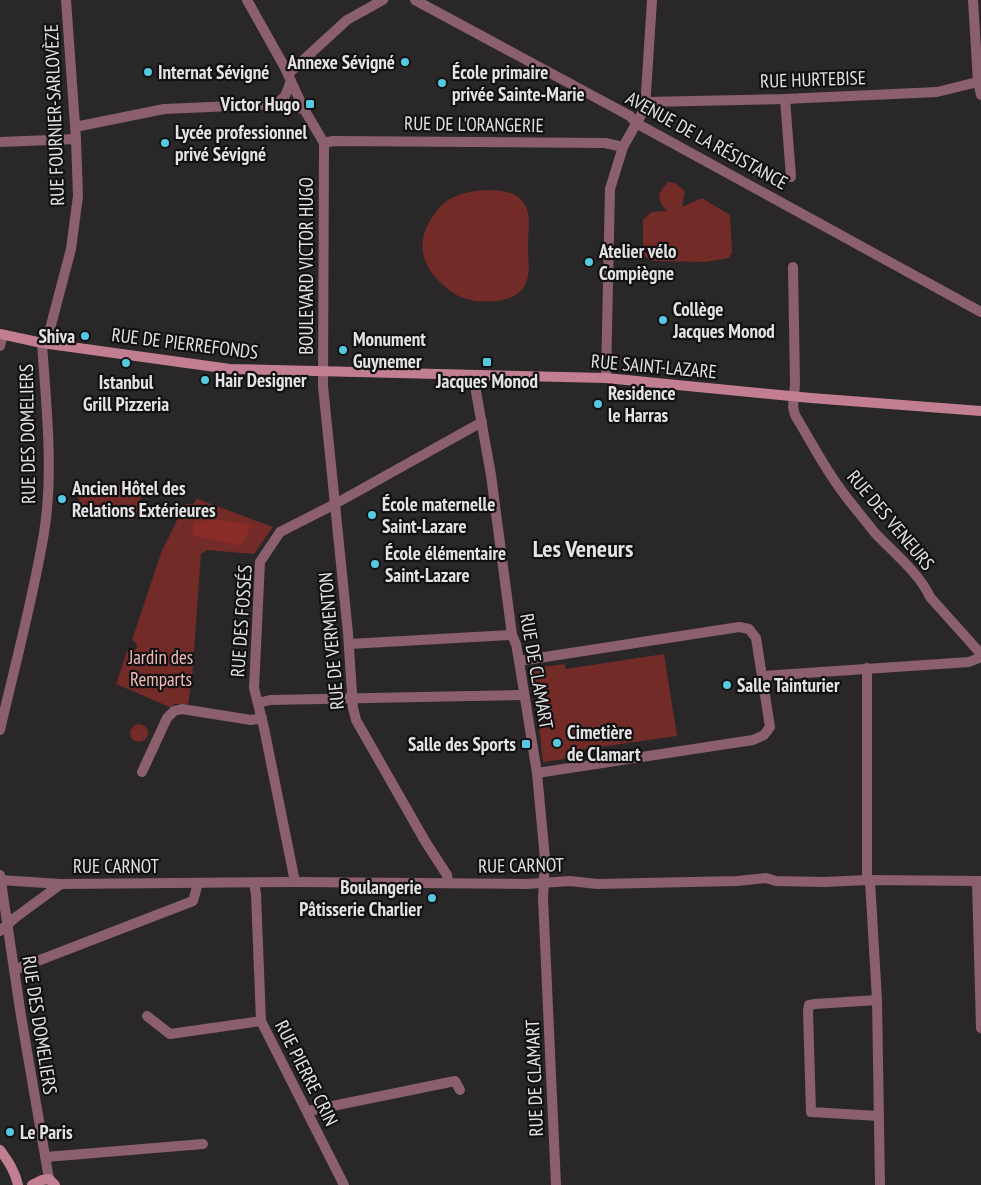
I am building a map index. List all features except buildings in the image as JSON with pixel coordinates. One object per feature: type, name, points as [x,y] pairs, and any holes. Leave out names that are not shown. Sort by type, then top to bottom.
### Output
[{"type":"main road","name":"RUE DE PIERREFONDS","points":[[2,334],[42,342],[230,369],[323,372]]},
{"type":"main road","name":"RUE SAINT-LAZARE","points":[[323,372],[606,378],[981,411]]},
{"type":"main road","points":[[0,1150],[17,1181],[32,1185],[42,1180],[52,1182]]},
{"type":"street","name":"RUE FOURNIER-SARLOVÈZE","points":[[42,342],[50,329],[71,249],[78,196],[66,0]]},
{"type":"street","points":[[247,0],[324,143]]},
{"type":"street","points":[[277,104],[285,96],[290,78],[347,20],[383,0]]},
{"type":"street","name":"AVENUE DE LA RÉSISTANCE","points":[[415,0],[630,116],[636,123],[981,312]]},
{"type":"street","points":[[606,378],[610,189],[623,147],[646,102],[652,0]]},
{"type":"street","points":[[973,0],[981,95]]},
{"type":"street","name":"RUE HURTEBISE","points":[[646,102],[785,99],[937,92],[979,82]]},
{"type":"street","points":[[785,99],[790,177]]},
{"type":"street","points":[[75,127],[164,109],[277,104],[304,109]]},
{"type":"street","points":[[0,142],[76,139]]},
{"type":"street","name":"RUE DE L'ORANGERIE","points":[[324,143],[333,141],[466,141],[605,143],[623,147]]},
{"type":"street","name":"BOULEVARD VICTOR HUGO","points":[[323,372],[324,143]]},
{"type":"street","name":"RUE DES VENEURS","points":[[793,267],[795,415],[835,483],[875,532],[913,573],[930,597],[981,656]]},
{"type":"street","points":[[0,346],[2,334]]},
{"type":"street","name":"RUE DES DOMELIERS","points":[[0,730],[44,532],[49,454],[42,342]]},
{"type":"street","name":"RUE DE VERMENTON","points":[[323,372],[356,720],[425,841],[447,875],[448,882]]},
{"type":"street","name":"RUE DE CLAMART","points":[[473,375],[482,422],[512,635],[516,644],[519,661],[536,773],[545,859],[543,898],[556,1185]]},
{"type":"street","name":"RUE DES FOSSÉS","points":[[295,882],[262,718],[254,688],[260,562],[280,532],[335,504],[482,422]]},
{"type":"street","points":[[519,661],[739,627],[749,629],[756,638],[770,726],[764,736],[752,740],[536,773]]},
{"type":"street","points":[[349,644],[512,635]]},
{"type":"street","points":[[762,676],[969,662],[981,656]]},
{"type":"street","points":[[867,668],[868,880],[877,1000],[880,1185]]},
{"type":"street","points":[[0,680],[11,684]]},
{"type":"street","points":[[258,703],[270,700],[524,695]]},
{"type":"street","points":[[142,772],[167,718],[174,711],[182,709],[251,720],[262,718]]},
{"type":"street","name":"RUE DES DOMELIERS","points":[[0,875],[3,929],[14,970],[40,1137],[52,1182]]},
{"type":"street","name":"RUE CARNOT","points":[[0,880],[61,884],[448,882],[528,884],[570,881],[597,884],[766,878],[776,881],[824,882],[868,880],[979,881]]},
{"type":"street","points":[[979,881],[981,1028]]},
{"type":"street","points":[[14,970],[193,901],[198,883]]},
{"type":"street","name":"RUE PIERRE CRIN","points":[[254,883],[261,1021],[344,1185]]},
{"type":"street","name":"RUE CARNOT","points":[[3,929],[61,884]]},
{"type":"street","points":[[877,1000],[815,1004],[809,1006],[808,1011],[811,1112],[879,1116]]},
{"type":"street","points":[[147,1016],[170,1034],[261,1021]]},
{"type":"street","points":[[308,1111],[454,1082],[460,1090]]},
{"type":"street","points":[[46,1157],[203,1144]]},
{"type":"green space","points":[[668,182],[675,183],[685,191],[682,207],[702,198],[730,215],[732,252],[729,258],[706,262],[652,261],[643,255],[643,220],[651,212],[667,211],[661,203],[659,196]]},
{"type":"green space","points":[[492,190],[513,194],[526,206],[529,221],[528,276],[524,287],[513,296],[498,301],[475,301],[453,293],[435,276],[425,260],[423,252],[424,234],[436,212],[453,197],[475,191]]},
{"type":"green space","points":[[92,483],[137,487],[137,491],[141,492],[139,517],[134,516],[134,520],[89,515],[90,511],[81,506],[78,497],[84,489],[92,487]]},
{"type":"green space","name":"Jardin des Remparts","points":[[195,498],[273,527],[254,554],[207,550],[201,554],[192,678],[188,704],[174,704],[172,708],[116,684],[127,651],[133,652],[137,648],[136,643],[132,640],[161,553],[185,504],[193,504],[196,501]]},
{"type":"green space","points":[[664,654],[677,736],[578,750],[578,757],[543,762],[539,726],[541,723],[530,669],[564,664],[566,669]]},
{"type":"green space","points":[[135,724],[143,724],[148,729],[146,740],[135,742],[130,737],[130,729]]},
{"type":"shaded area","points":[[223,520],[252,525],[241,546],[192,535],[195,521]]},
{"type":"place","name":"Annexe Sévigné","points":[[405,62]]},
{"type":"place","name":"Internat Sévigné","points":[[148,72]]},
{"type":"place","name":"École primaire privée Sainte-Marie","points":[[442,83]]},
{"type":"place","name":"Victor Hugo","points":[[310,104]]},
{"type":"place","name":"Lycée professionnel privé Sévigné","points":[[165,143]]},
{"type":"place","name":"Atelier vélo Compiègne","points":[[589,262]]},
{"type":"place","name":"Collège Jacques Monod","points":[[663,320]]},
{"type":"place","name":"Shiva","points":[[85,336]]},
{"type":"place","name":"Monument Guynemer","points":[[343,350]]},
{"type":"place","name":"Jacques Monod","points":[[487,362]]},
{"type":"place","name":"Istanbul Grill Pizzeria","points":[[126,363]]},
{"type":"place","name":"Hair Designer","points":[[205,380]]},
{"type":"place","name":"Residence le Harras","points":[[598,404]]},
{"type":"place","name":"Ancien Hôtel des Relations Extérieures","points":[[62,499]]},
{"type":"place","name":"École maternelle Saint-Lazare","points":[[372,515]]},
{"type":"place","name":"École élémentaire Saint-Lazare","points":[[375,564]]},
{"type":"place","name":"Salle Tainturier","points":[[727,685]]},
{"type":"place","name":"Cimetière de Clamart","points":[[557,743]]},
{"type":"place","name":"Salle des Sports","points":[[526,744]]},
{"type":"place","name":"Boulangerie Pâtisserie Charlier","points":[[432,898]]},
{"type":"place","name":"Le Paris","points":[[10,1132]]},
{"type":"district","name":"Les Veneurs","points":[[583,548]]}]
